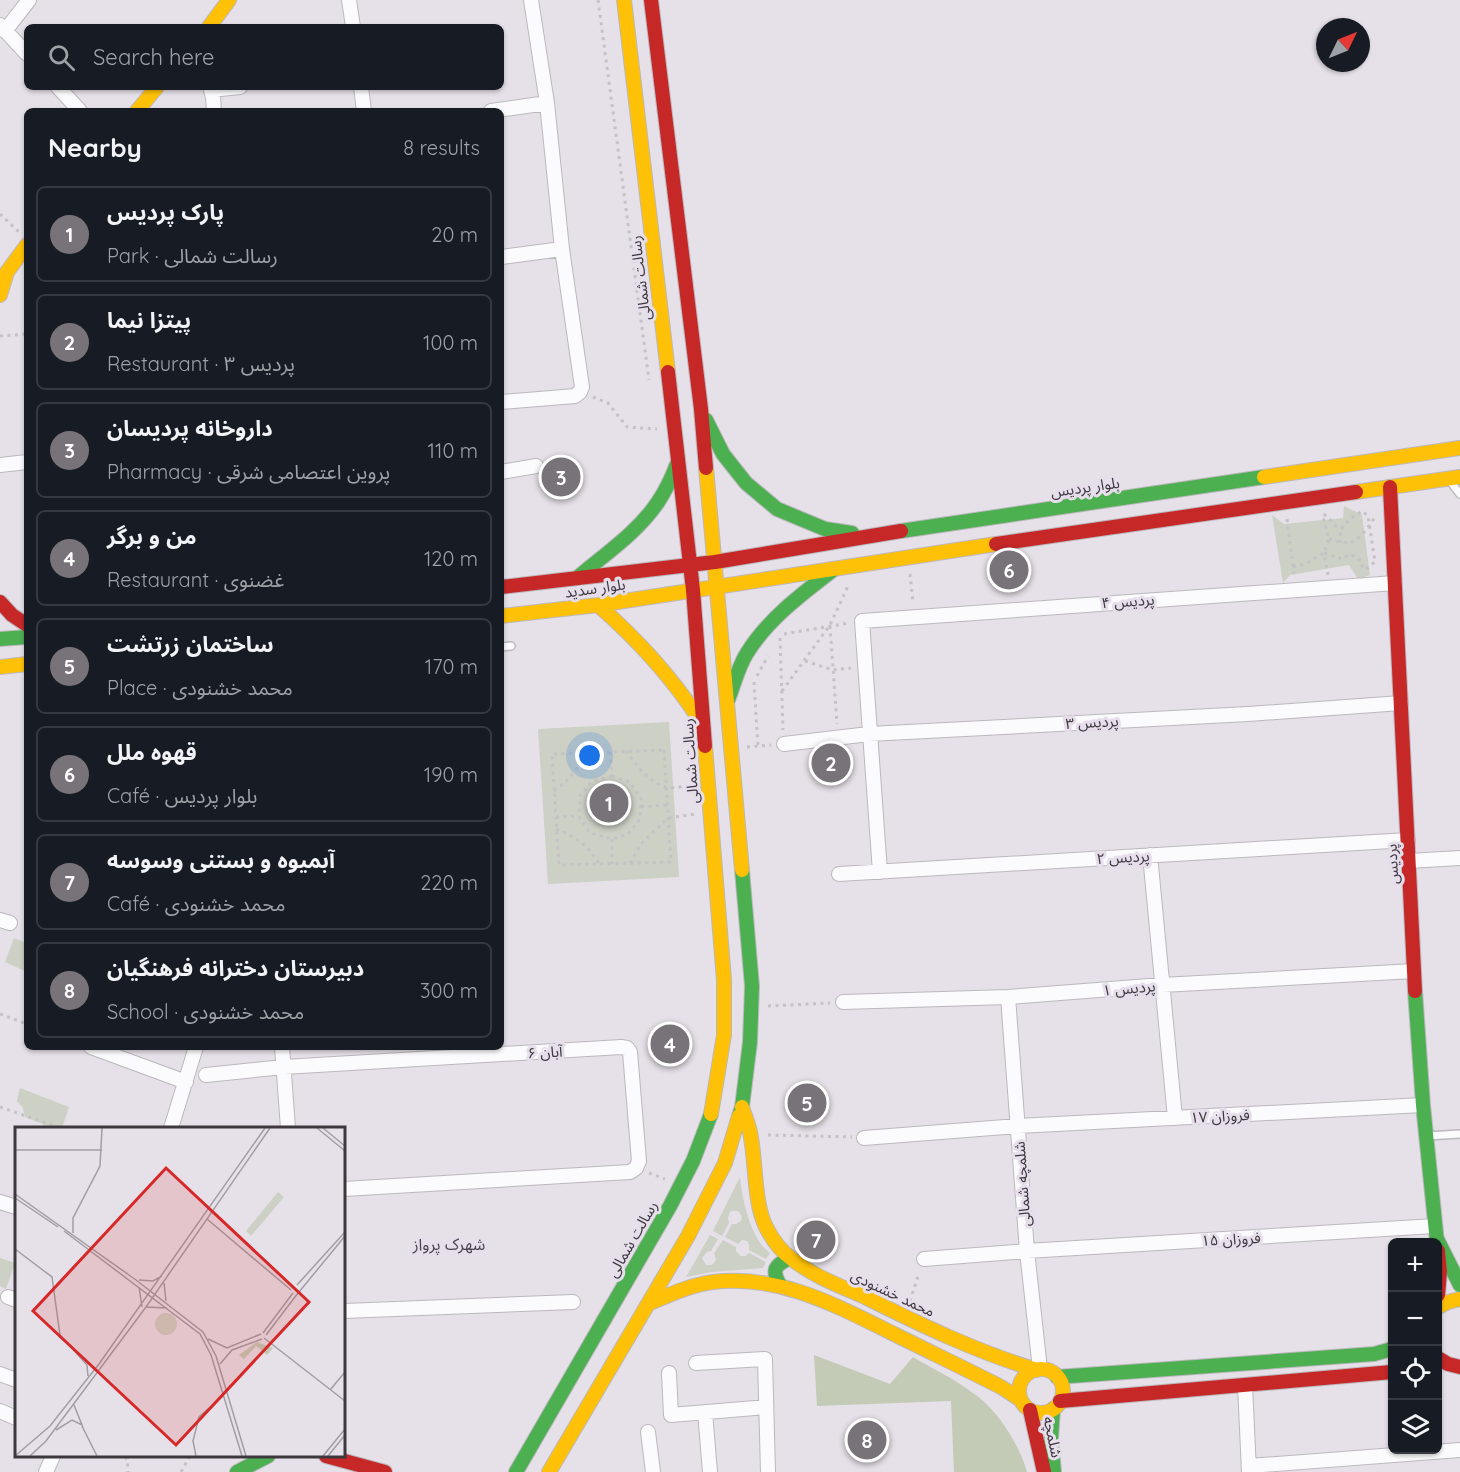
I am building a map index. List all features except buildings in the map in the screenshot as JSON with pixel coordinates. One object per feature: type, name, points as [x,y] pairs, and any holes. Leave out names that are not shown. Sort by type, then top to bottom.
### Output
[{"type":"main road","points":[[211,24],[229,0]]},
{"type":"main road","name":"رسالت شمالی","points":[[516,1472],[681,1186],[693,1161],[711,1113],[724,1035],[724,980],[693,590],[624,0]]},
{"type":"main road","points":[[549,1472],[688,1236],[725,1163],[742,1107],[750,1042],[752,986],[716,586],[716,562],[651,0]]},
{"type":"main road","points":[[140,108],[154,90]]},
{"type":"main road","points":[[0,295],[24,239]]},
{"type":"main road","points":[[700,409],[723,454],[746,483],[777,509],[825,528],[868,536]]},
{"type":"main road","name":"بلوار پردیس","points":[[716,562],[868,536],[1460,448]]},
{"type":"main road","points":[[577,578],[631,531],[656,505],[669,484],[678,462]]},
{"type":"main road","points":[[716,586],[1454,478]]},
{"type":"main road","name":"پردیس","points":[[1390,487],[1414,971],[1423,1105],[1437,1238]]},
{"type":"main road","points":[[683,508],[710,506]]},
{"type":"main road","points":[[905,531],[908,559]]},
{"type":"main road","name":"بلوار سدید","points":[[504,616],[598,605],[628,586],[690,566],[716,562]]},
{"type":"main road","points":[[727,704],[746,654],[768,626],[797,598],[833,569]]},
{"type":"main road","name":"بلوار سدید","points":[[504,587],[577,578],[628,586],[693,590],[716,586]]},
{"type":"main road","points":[[0,602],[24,623]]},
{"type":"main road","points":[[598,605],[643,645],[683,694],[704,727]]},
{"type":"main road","points":[[0,639],[24,637]]},
{"type":"main road","points":[[699,661],[723,660]]},
{"type":"main road","points":[[0,667],[24,664]]},
{"type":"main road","name":"محمد خشنودی","points":[[742,1107],[751,1134],[762,1215],[774,1240],[790,1258],[808,1270],[905,1317],[1003,1360],[1038,1370]]},
{"type":"main road","points":[[1442,1248],[1460,1285]]},
{"type":"main road","points":[[780,1285],[774,1272],[779,1263],[790,1258]]},
{"type":"main road","points":[[648,1304],[689,1288],[713,1282],[764,1282],[780,1285],[805,1292],[852,1313],[1001,1387],[1038,1413],[1056,1405],[1388,1372]]},
{"type":"main road","points":[[1442,1304],[1460,1299]]},
{"type":"main road","points":[[1057,1377],[1374,1354],[1388,1349]]},
{"type":"main road","points":[[1026,1405],[1019,1392],[1020,1383],[1025,1376],[1038,1370],[1048,1371],[1057,1377],[1062,1387],[1062,1394],[1056,1405],[1051,1439],[1054,1472]]},
{"type":"main road","name":"شلمچه","points":[[1026,1405],[1044,1472]]},
{"type":"main road","points":[[237,1472],[264,1457]]},
{"type":"main road","points":[[333,1457],[385,1472]]},
{"type":"street","points":[[24,51],[2,28],[29,0]]},
{"type":"street","points":[[349,0],[353,24]]},
{"type":"street","points":[[504,402],[575,396],[582,387],[562,249],[547,103],[531,0]]},
{"type":"street","points":[[61,90],[77,108]]},
{"type":"street","points":[[210,90],[213,108]]},
{"type":"street","points":[[361,90],[364,108]]},
{"type":"street","points":[[504,109],[547,103]]},
{"type":"street","points":[[504,257],[562,249]]},
{"type":"street","points":[[0,465],[24,462]]},
{"type":"street","points":[[504,471],[536,466]]},
{"type":"street","name":"پردیس ۴","points":[[862,621],[1395,583]]},
{"type":"street","points":[[862,621],[880,872]]},
{"type":"street","name":"پردیس ۳","points":[[784,744],[869,734],[1401,704]]},
{"type":"street","name":"پردیس ۲","points":[[839,874],[1408,840]]},
{"type":"street","points":[[1150,855],[1175,1118]]},
{"type":"street","points":[[1408,861],[1460,858]]},
{"type":"street","name":"پردیس ۱","points":[[843,1002],[1008,997],[1162,985],[1414,971]]},
{"type":"street","name":"شلمچه شمالی","points":[[1008,997],[1038,1370]]},
{"type":"street","name":"آبان ۶","points":[[206,1075],[284,1067],[627,1048],[630,1052],[639,1161],[636,1168]]},
{"type":"street","points":[[99,1050],[186,1082]]},
{"type":"street","points":[[171,1127],[195,1050]]},
{"type":"street","points":[[282,1050],[288,1127]]},
{"type":"street","name":"فروزان ۱۷","points":[[864,1138],[1018,1126],[1423,1105]]},
{"type":"street","points":[[345,1189],[630,1172],[636,1168]]},
{"type":"street","points":[[0,1202],[15,1207]]},
{"type":"street","name":"فروزان ۱۵","points":[[924,1259],[1027,1251],[1388,1240]]},
{"type":"street","points":[[345,1311],[573,1302]]},
{"type":"street","points":[[696,1363],[765,1359],[768,1472]]},
{"type":"street","points":[[669,1373],[671,1415],[766,1407]]},
{"type":"street","points":[[0,1374],[15,1380]]},
{"type":"street","points":[[1245,1385],[1249,1469],[1460,1450]]},
{"type":"street","points":[[0,1411],[15,1418]]},
{"type":"street","points":[[705,1412],[710,1472]]},
{"type":"street","points":[[648,1431],[653,1472]]},
{"type":"street","points":[[46,1472],[52,1457]]},
{"type":"lane","points":[[1454,478],[1460,494]]},
{"type":"lane","points":[[504,647],[511,646]]},
{"type":"lane","points":[[1427,1136],[1460,1134]]},
{"type":"path","points":[[598,0],[650,383]]},
{"type":"path","points":[[0,214],[24,239]]},
{"type":"path","points":[[0,336],[24,333]]},
{"type":"path","points":[[580,392],[608,403],[627,427],[674,431]]},
{"type":"path","points":[[1285,502],[1296,590]]},
{"type":"path","points":[[1340,530],[1362,511],[1368,516],[1375,562],[1364,571]]},
{"type":"path","points":[[1331,587],[1324,553],[1329,539],[1322,513],[1340,530],[1341,543]]},
{"type":"path","points":[[1329,539],[1341,543],[1354,541],[1370,525],[1375,515]]},
{"type":"path","points":[[1293,567],[1305,564],[1324,553],[1342,559],[1350,554],[1360,560],[1368,585]]},
{"type":"path","points":[[908,559],[915,617]]},
{"type":"path","points":[[782,691],[830,625],[849,583],[857,582]]},
{"type":"path","points":[[774,644],[780,634],[862,621]]},
{"type":"path","points":[[830,625],[837,738]]},
{"type":"path","points":[[731,748],[784,744],[780,634]]},
{"type":"path","points":[[758,746],[754,682],[769,653]]},
{"type":"path","points":[[804,661],[833,670],[865,666]]},
{"type":"path","points":[[664,750],[670,862],[559,866],[552,754],[610,752],[664,750]]},
{"type":"path","points":[[554,791],[577,770],[587,752]]},
{"type":"path","points":[[610,752],[612,776]]},
{"type":"path","points":[[626,752],[650,778],[666,788],[709,784]]},
{"type":"path","points":[[612,776],[630,782],[641,799],[641,807],[640,819],[628,834],[612,839],[590,833],[579,816],[580,796],[592,781],[612,776]]},
{"type":"path","points":[[641,807],[667,805]]},
{"type":"path","points":[[630,863],[641,844],[668,818],[711,813]]},
{"type":"path","points":[[556,817],[579,816]]},
{"type":"path","points":[[556,829],[573,835],[588,847],[600,864]]},
{"type":"path","points":[[612,839],[612,864]]},
{"type":"path","points":[[751,1006],[843,1002]]},
{"type":"path","points":[[0,1014],[24,1023]]},
{"type":"path","points":[[0,1107],[58,1127]]},
{"type":"path","points":[[751,1134],[864,1138]]},
{"type":"path","points":[[636,1168],[681,1186]]},
{"type":"path","points":[[905,1317],[924,1259]]},
{"type":"path","points":[[127,1457],[128,1472]]},
{"type":"path","points":[[181,1472],[189,1457]]},
{"type":"shaded area","points":[[1344,506],[1362,515],[1370,575],[1358,579],[1349,565],[1290,575],[1283,583],[1272,515],[1284,524],[1343,518]]},
{"type":"shaded area","points":[[669,722],[679,877],[548,884],[538,729]]},
{"type":"shaded area","points":[[14,938],[24,942],[24,971],[5,962]]},
{"type":"shaded area","points":[[20,1088],[69,1107],[62,1127],[42,1127],[43,1124],[25,1117],[23,1108],[17,1101]]},
{"type":"shaded area","points":[[740,1177],[745,1207],[753,1229],[763,1247],[770,1253],[766,1259],[749,1250],[747,1241],[742,1240],[738,1244],[725,1237],[732,1224],[741,1221],[742,1216],[738,1211],[730,1212],[729,1223],[722,1236],[713,1231]]},
{"type":"shaded area","points":[[710,1235],[718,1239],[711,1251],[702,1258],[706,1265],[712,1265],[716,1260],[714,1253],[723,1240],[736,1247],[736,1251],[741,1256],[749,1253],[766,1262],[763,1268],[712,1272],[686,1277]]},
{"type":"shaded area","points":[[0,1258],[15,1263],[6,1289],[0,1286]]},
{"type":"green space","points":[[814,1355],[890,1384],[913,1357],[966,1388],[991,1409],[1013,1439],[1027,1472],[954,1472],[951,1401],[817,1406]]},
{"type":"traffic: fast","points":[[706,420],[723,454],[746,483],[777,509],[825,529],[852,533]]},
{"type":"traffic: fast","points":[[577,578],[650,513],[664,493],[677,464]]},
{"type":"traffic: fast","points":[[901,531],[1264,477]]},
{"type":"traffic: fast","points":[[728,700],[741,664],[755,641],[786,608],[833,570]]},
{"type":"traffic: fast","points":[[0,639],[24,637]]},
{"type":"traffic: fast","points":[[739,1116],[750,1042],[752,986],[742,870]]},
{"type":"traffic: fast","points":[[1415,991],[1423,1105],[1437,1238]]},
{"type":"traffic: fast","points":[[516,1472],[670,1206],[693,1161],[711,1114]]},
{"type":"traffic: fast","points":[[1442,1249],[1460,1285]]},
{"type":"traffic: fast","points":[[780,1285],[775,1272],[776,1268],[790,1258]]},
{"type":"traffic: fast","points":[[1057,1377],[1374,1354],[1388,1350]]},
{"type":"traffic: fast","points":[[1053,1409],[1051,1439],[1054,1472]]},
{"type":"traffic: fast","points":[[237,1472],[266,1457]]},
{"type":"traffic: slow","points":[[211,24],[229,0]]},
{"type":"traffic: slow","points":[[624,0],[668,372]]},
{"type":"traffic: slow","points":[[140,108],[154,90]]},
{"type":"traffic: slow","points":[[0,295],[7,272],[24,249]]},
{"type":"traffic: slow","points":[[1264,477],[1460,448]]},
{"type":"traffic: slow","points":[[706,468],[742,870]]},
{"type":"traffic: slow","points":[[1356,492],[1460,477]]},
{"type":"traffic: slow","points":[[504,616],[598,605],[996,544]]},
{"type":"traffic: slow","points":[[598,605],[654,660],[701,722]]},
{"type":"traffic: slow","points":[[0,667],[24,664]]},
{"type":"traffic: slow","points":[[705,746],[724,980],[724,1035],[711,1114]]},
{"type":"traffic: slow","points":[[742,1107],[749,1126],[757,1195],[762,1217],[771,1236],[788,1256],[818,1276],[928,1328],[993,1355],[1037,1370]]},
{"type":"traffic: slow","points":[[549,1472],[688,1236],[725,1163],[739,1116]]},
{"type":"traffic: slow","points":[[648,1304],[704,1283],[738,1281],[785,1288],[807,1294],[851,1313],[1001,1387],[1021,1400]]},
{"type":"traffic: slow","points":[[1442,1305],[1460,1299]]},
{"type":"traffic: slow","points":[[1041,1369],[1056,1376],[1063,1391],[1056,1406],[1041,1413],[1026,1406],[1019,1391],[1026,1376],[1041,1369]]},
{"type":"traffic: jam","points":[[651,0],[701,409],[706,468]]},
{"type":"traffic: jam","points":[[668,372],[693,590],[705,746]]},
{"type":"traffic: jam","points":[[1390,487],[1415,991]]},
{"type":"traffic: jam","points":[[996,544],[1356,492]]},
{"type":"traffic: jam","points":[[504,587],[715,562],[901,531]]},
{"type":"traffic: jam","points":[[0,602],[12,615],[24,623]]},
{"type":"traffic: jam","points":[[1442,1360],[1460,1367]]},
{"type":"traffic: jam","points":[[1060,1401],[1388,1372]]},
{"type":"traffic: jam","points":[[1030,1410],[1044,1472]]},
{"type":"traffic: jam","points":[[330,1457],[385,1472]]},
{"type":"place","name":"داروخانه پردیسان","points":[[561,477]]},
{"type":"place","name":"قهوه ملل","points":[[1009,570]]},
{"type":"place","name":"پیتزا نیما","points":[[831,763]]},
{"type":"place","name":"پارک پردیس","points":[[609,803]]},
{"type":"place","name":"من و برگر","points":[[670,1044]]},
{"type":"place","name":"ساختمان زرتشت","points":[[807,1103]]},
{"type":"place","name":"آبمیوه و بستنی وسوسه","points":[[816,1240]]},
{"type":"place","name":"دبیرستان دخترانه فرهنگیان","points":[[867,1440]]},
{"type":"district","name":"شهرک پرواز","points":[[449,1244]]}]
